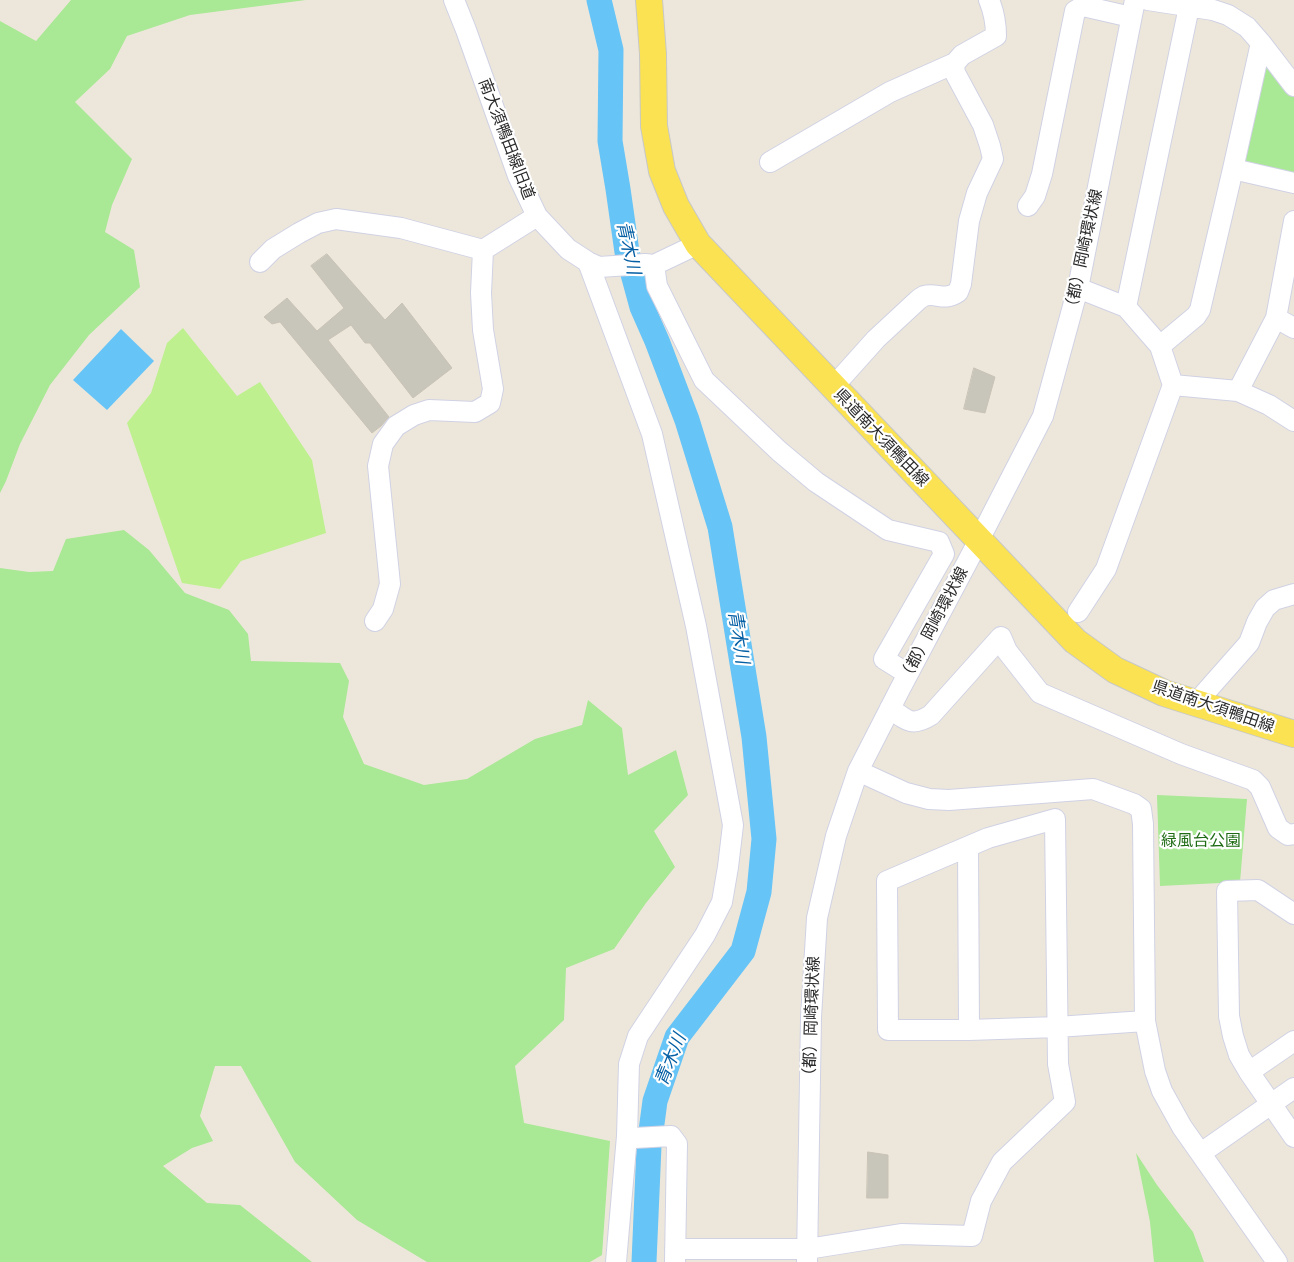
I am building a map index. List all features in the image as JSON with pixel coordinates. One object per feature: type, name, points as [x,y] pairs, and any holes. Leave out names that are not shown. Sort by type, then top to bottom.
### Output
[{"type":"main road","name":"県道南大須鴨田線","points":[[649,0],[653,54],[654,126],[662,171],[676,206],[698,244],[1075,641],[1115,670],[1164,693],[1294,734]]},
{"type":"street","name":"南大須鴨田線旧道","points":[[454,0],[518,176],[536,216],[568,249],[594,265]]},
{"type":"street","points":[[770,162],[890,92],[955,63],[962,55],[996,36],[995,22],[989,0]]},
{"type":"street","points":[[1148,0],[1228,14],[1247,27],[1294,86]]},
{"type":"street","points":[[1028,206],[1035,196],[1042,174],[1075,11],[1083,6],[1133,8]]},
{"type":"street","points":[[1126,307],[1189,7]]},
{"type":"street","name":"（都）岡崎環状線","points":[[807,1256],[811,1017],[817,918],[836,836],[858,771],[1043,416],[1078,288],[1133,8]]},
{"type":"street","points":[[1160,346],[1196,316],[1200,310],[1261,43]]},
{"type":"street","points":[[833,387],[876,339],[917,300],[925,296],[944,298],[958,292],[969,221],[977,193],[993,159],[983,125],[954,71],[955,63]]},
{"type":"street","points":[[1233,169],[1294,183]]},
{"type":"street","points":[[260,262],[273,249],[298,233],[318,223],[336,219],[401,228],[483,250],[536,216]]},
{"type":"street","points":[[1238,391],[1276,318],[1293,234]]},
{"type":"street","points":[[616,1262],[630,1137],[628,1064],[638,1036],[705,935],[722,902],[733,825],[696,626],[652,434],[594,265],[649,265],[698,244]]},
{"type":"street","points":[[375,621],[383,609],[390,584],[378,466],[383,444],[396,426],[414,415],[429,410],[476,412],[490,403],[492,389],[483,330],[481,293],[483,250]]},
{"type":"street","points":[[649,265],[657,286],[704,380],[779,451],[816,482],[888,530],[939,542],[944,554],[884,660],[908,674]]},
{"type":"street","points":[[1078,288],[1126,307],[1160,346],[1173,385],[1106,569],[1078,612]]},
{"type":"street","points":[[1276,318],[1294,328]]},
{"type":"street","points":[[1173,385],[1238,391],[1269,405],[1294,422]]},
{"type":"street","points":[[1196,703],[1249,643],[1265,608],[1274,600],[1294,594]]},
{"type":"street","points":[[890,708],[910,722],[918,722],[926,718],[1001,637],[1007,651],[1040,693],[1181,754],[1253,780],[1260,788],[1278,828],[1288,835],[1294,834]]},
{"type":"street","points":[[858,771],[906,794],[929,799],[949,800],[1093,789],[1134,804],[1141,809],[1143,824],[1145,1021],[1154,1071],[1162,1091],[1182,1127],[1278,1262]]},
{"type":"street","points":[[630,1137],[671,1136],[677,1144],[675,1255],[807,1256],[901,1234],[972,1236],[981,1201],[1002,1162],[1065,1102],[1058,1064],[1057,1027],[1055,819],[988,838],[887,881],[888,1030],[1057,1027],[1145,1021]]},
{"type":"street","points":[[968,847],[969,1030]]},
{"type":"street","points":[[1294,914],[1258,890],[1227,891],[1229,1016],[1233,1036],[1239,1055],[1249,1072],[1294,1137]]},
{"type":"street","points":[[1249,1072],[1294,1041]]},
{"type":"street","points":[[1201,1153],[1294,1088]]},
{"type":"green space","points":[[71,0],[306,0],[190,15],[127,36],[110,69],[75,102],[132,159],[112,205],[105,232],[134,250],[140,287],[89,335],[50,385],[20,444],[0,493],[0,21],[36,41]]},
{"type":"green space","points":[[1271,59],[1294,96],[1294,178],[1239,164],[1261,67]]},
{"type":"green space","points":[[183,328],[237,396],[260,382],[312,460],[326,533],[241,561],[220,589],[182,583],[127,423],[151,393],[167,343]]},
{"type":"green space","points":[[124,530],[149,550],[185,593],[229,610],[248,634],[251,661],[340,663],[349,681],[343,717],[364,764],[424,785],[467,779],[535,739],[582,725],[588,700],[622,728],[628,775],[676,750],[688,795],[654,831],[675,867],[646,903],[614,949],[566,968],[564,1020],[515,1066],[524,1123],[610,1141],[602,1255],[590,1262],[427,1262],[357,1220],[295,1162],[241,1066],[215,1066],[200,1116],[213,1141],[192,1148],[163,1166],[207,1203],[240,1205],[312,1262],[0,1262],[0,568],[29,572],[53,571],[66,539]]},
{"type":"green space","name":"緑風台公園","points":[[1157,795],[1247,799],[1240,882],[1160,886]]},
{"type":"green space","points":[[1136,1153],[1157,1185],[1193,1232],[1204,1262],[1154,1262],[1150,1222]]},
{"type":"water","points":[[121,329],[154,361],[107,410],[73,380]]},
{"type":"building","points":[[327,254],[385,320],[402,303],[452,368],[413,398],[370,343],[365,343],[351,325],[328,340],[389,417],[372,433],[280,322],[272,324],[264,317],[287,298],[317,331],[344,308],[311,266]]},
{"type":"building","points":[[974,368],[995,377],[985,413],[964,409]]},
{"type":"building","points":[[868,1152],[888,1155],[888,1198],[867,1198]]},
{"type":"waterway","name":"青木川","points":[[599,0],[611,50],[610,141],[627,252],[642,307],[687,420],[720,527],[754,737],[764,839],[759,892],[743,951],[677,1037],[655,1101],[649,1146],[644,1262]]}]
